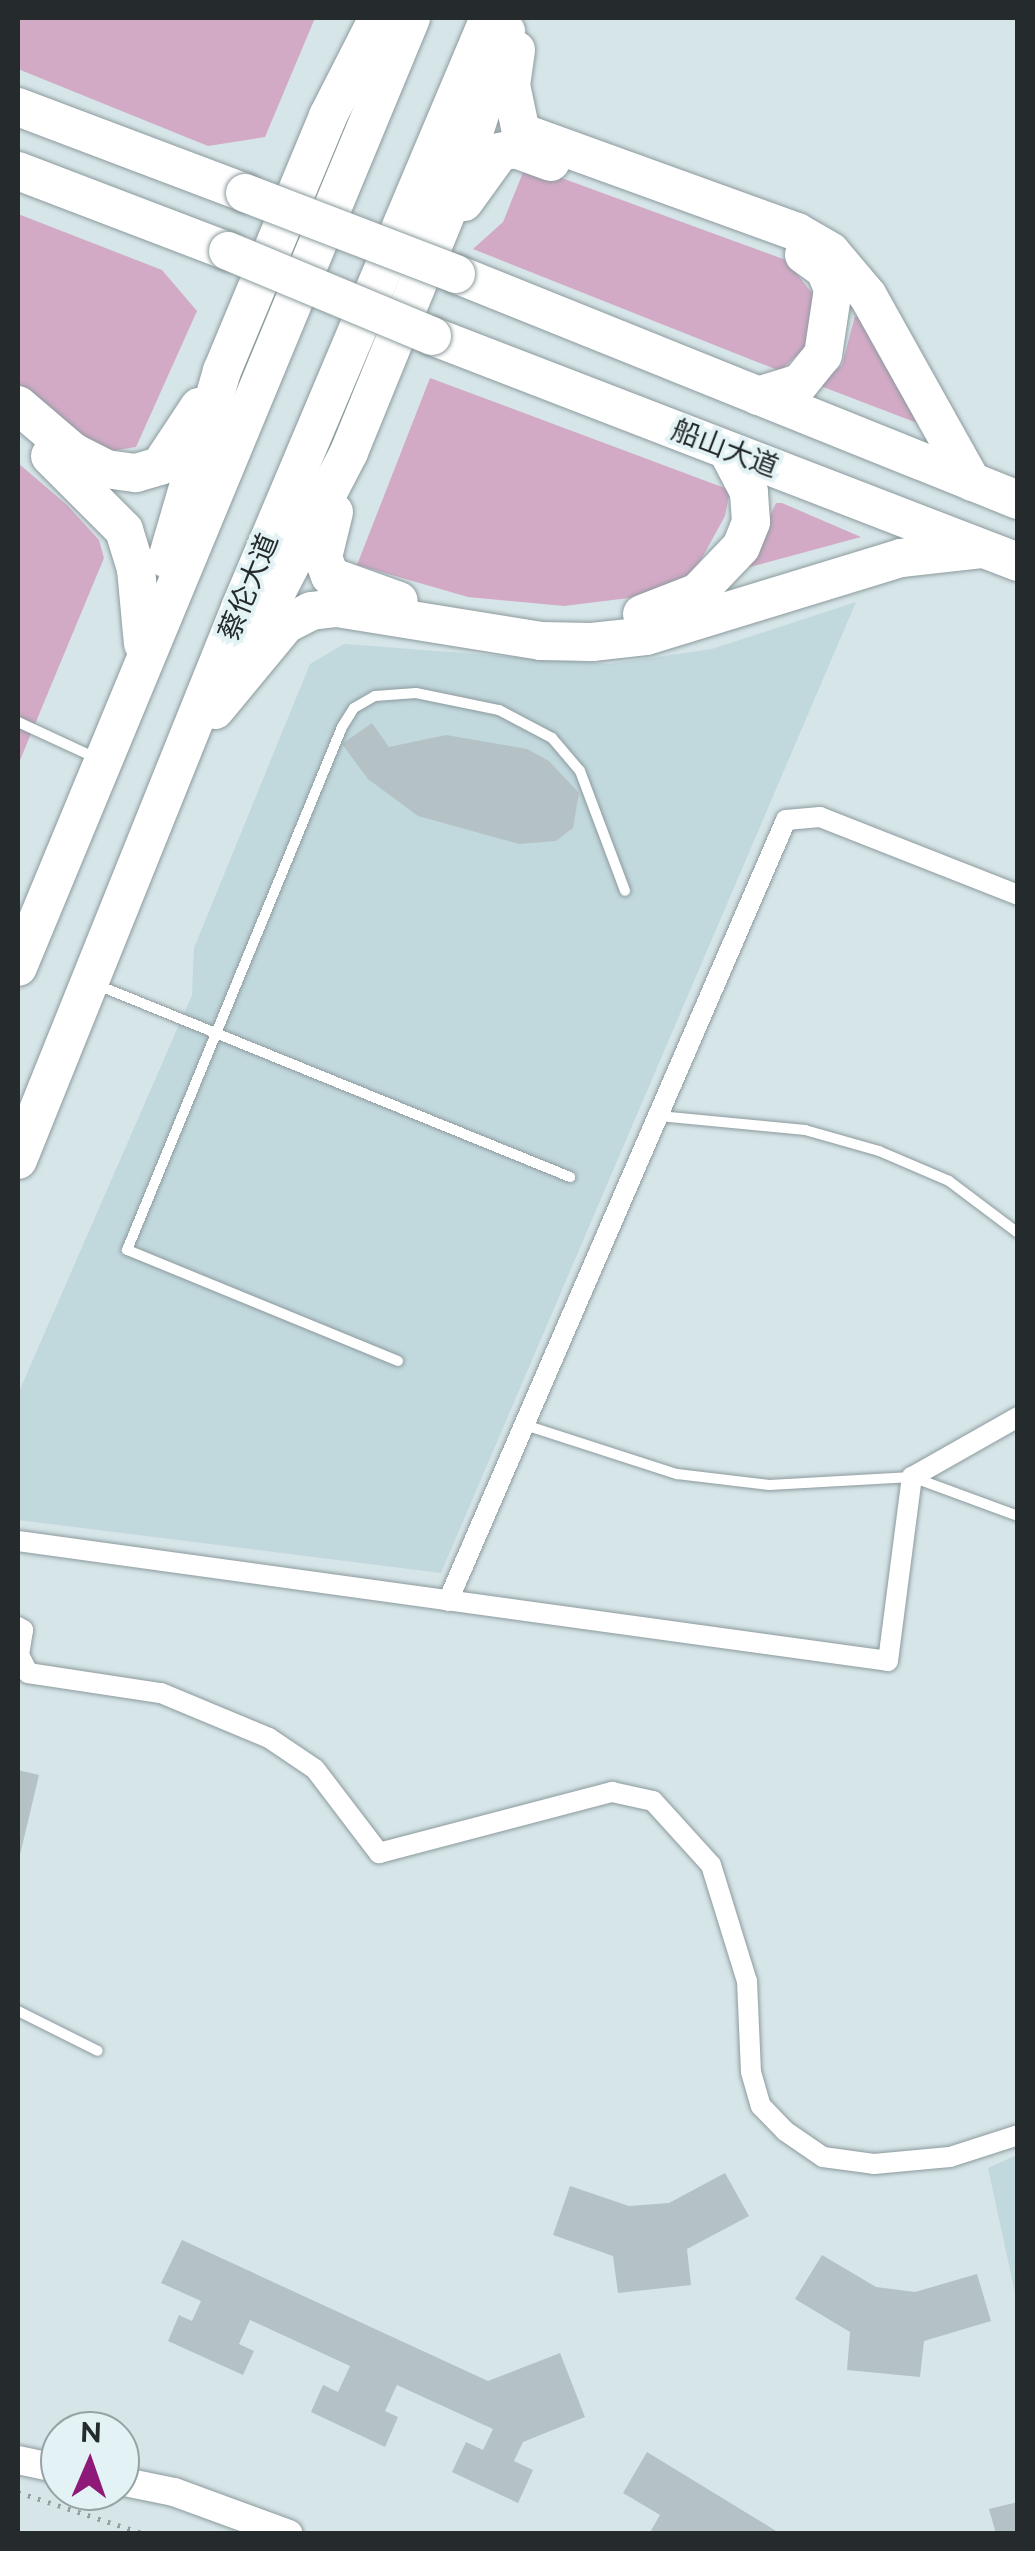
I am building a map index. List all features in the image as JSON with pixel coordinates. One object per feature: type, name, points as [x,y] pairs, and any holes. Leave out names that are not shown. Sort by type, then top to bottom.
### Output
[{"type":"highway","points":[[328,116],[354,18]]},
{"type":"highway","points":[[111,746],[222,372],[328,116],[378,18]]},
{"type":"highway","points":[[18,967],[411,18]]},
{"type":"highway","name":"蔡伦大道","points":[[18,1160],[148,836],[489,18]]},
{"type":"highway","points":[[445,260],[511,18]]},
{"type":"highway","points":[[521,18],[511,85],[521,132],[797,232],[831,252],[868,296],[972,482]]},
{"type":"highway","points":[[18,107],[246,193],[445,260],[758,396],[1018,500]]},
{"type":"highway","points":[[148,836],[350,452],[500,152],[515,149],[807,256],[825,270],[833,289],[823,355],[800,383],[758,396]]},
{"type":"highway","name":"船山大道","points":[[18,171],[1018,562]]},
{"type":"highway","points":[[18,405],[73,452],[106,468],[136,474],[160,466],[222,372]]},
{"type":"highway","points":[[18,428],[97,496],[124,530],[136,569],[143,644]]},
{"type":"highway","points":[[350,452],[323,557],[330,576],[404,602],[537,623],[660,610],[726,568],[751,522],[749,492],[727,450]]},
{"type":"highway","points":[[215,710],[286,624],[311,611],[337,608],[541,641],[592,642],[646,636],[900,558],[982,549]]},
{"type":"street","points":[[448,1601],[786,820],[820,817],[1018,895]]},
{"type":"street","points":[[18,1541],[888,1661],[912,1478],[1018,1417]]},
{"type":"street","points":[[18,1627],[23,1630],[19,1655],[28,1672],[161,1693],[269,1738],[314,1769],[380,1853],[612,1792],[653,1802],[710,1866],[746,1981],[752,2072],[761,2106],[785,2131],[823,2158],[874,2164],[950,2157],[1018,2135]]},
{"type":"street","points":[[140,2485],[174,2492],[289,2534]]},
{"type":"street","points":[[140,2499],[172,2505],[253,2534]]},
{"type":"lane","points":[[398,1361],[127,1250],[342,727],[354,708],[375,696],[416,693],[499,710],[552,738],[580,771],[625,890]]},
{"type":"lane","points":[[18,722],[111,746]]},
{"type":"lane","points":[[89,982],[570,1177]]},
{"type":"lane","points":[[658,1116],[788,1127],[879,1150],[948,1181],[1018,1233]]},
{"type":"lane","points":[[524,1425],[678,1474],[769,1485],[912,1478],[1018,1516]]},
{"type":"lane","points":[[18,2011],[98,2050]]},
{"type":"path","points":[[18,2492],[145,2534]]},
{"type":"shaded area","points":[[18,18],[315,18],[265,137],[208,146],[18,69]]},
{"type":"shaded area","points":[[526,165],[786,260],[815,297],[807,346],[780,371],[473,249],[503,222]]},
{"type":"shaded area","points":[[18,214],[162,270],[197,311],[136,447],[111,451],[94,443],[18,387]]},
{"type":"shaded area","points":[[855,316],[860,317],[925,426],[818,385],[842,365]]},
{"type":"shaded area","points":[[430,378],[730,490],[725,516],[702,558],[686,578],[637,597],[564,606],[468,597],[357,565]]},
{"type":"shaded area","points":[[18,463],[67,505],[99,540],[104,558],[18,765]]},
{"type":"shaded area","points":[[776,503],[782,503],[861,537],[746,568]]},
{"type":"shaded area","points":[[856,602],[441,1573],[18,1520],[18,1394],[192,995],[194,948],[310,664],[344,644],[609,664],[712,649]]},
{"type":"shaded area","points":[[1017,2155],[1017,2302],[988,2168]]},
{"type":"building","points":[[372,723],[389,747],[446,735],[527,749],[549,761],[579,793],[573,828],[556,841],[519,844],[418,816],[368,779],[342,744]]},
{"type":"building","points":[[18,1770],[39,1775],[19,1859],[18,1859]]},
{"type":"building","points":[[725,2173],[749,2216],[687,2249],[691,2285],[618,2293],[613,2256],[553,2235],[570,2186],[629,2206],[669,2203]]},
{"type":"building","points":[[182,2240],[488,2381],[560,2353],[585,2417],[523,2442],[514,2461],[533,2470],[518,2503],[452,2472],[466,2442],[483,2450],[493,2429],[397,2385],[385,2411],[398,2417],[385,2447],[311,2412],[323,2385],[338,2392],[350,2366],[250,2320],[239,2344],[254,2351],[243,2375],[168,2341],[179,2315],[192,2321],[201,2301],[161,2283]]},
{"type":"building","points":[[822,2255],[876,2287],[915,2292],[977,2274],[991,2321],[924,2341],[920,2377],[847,2370],[850,2332],[795,2299]]},
{"type":"building","points":[[647,2452],[781,2534],[649,2534],[660,2515],[623,2493]]},
{"type":"building","points":[[1018,2502],[1018,2534],[996,2534],[989,2509]]}]
